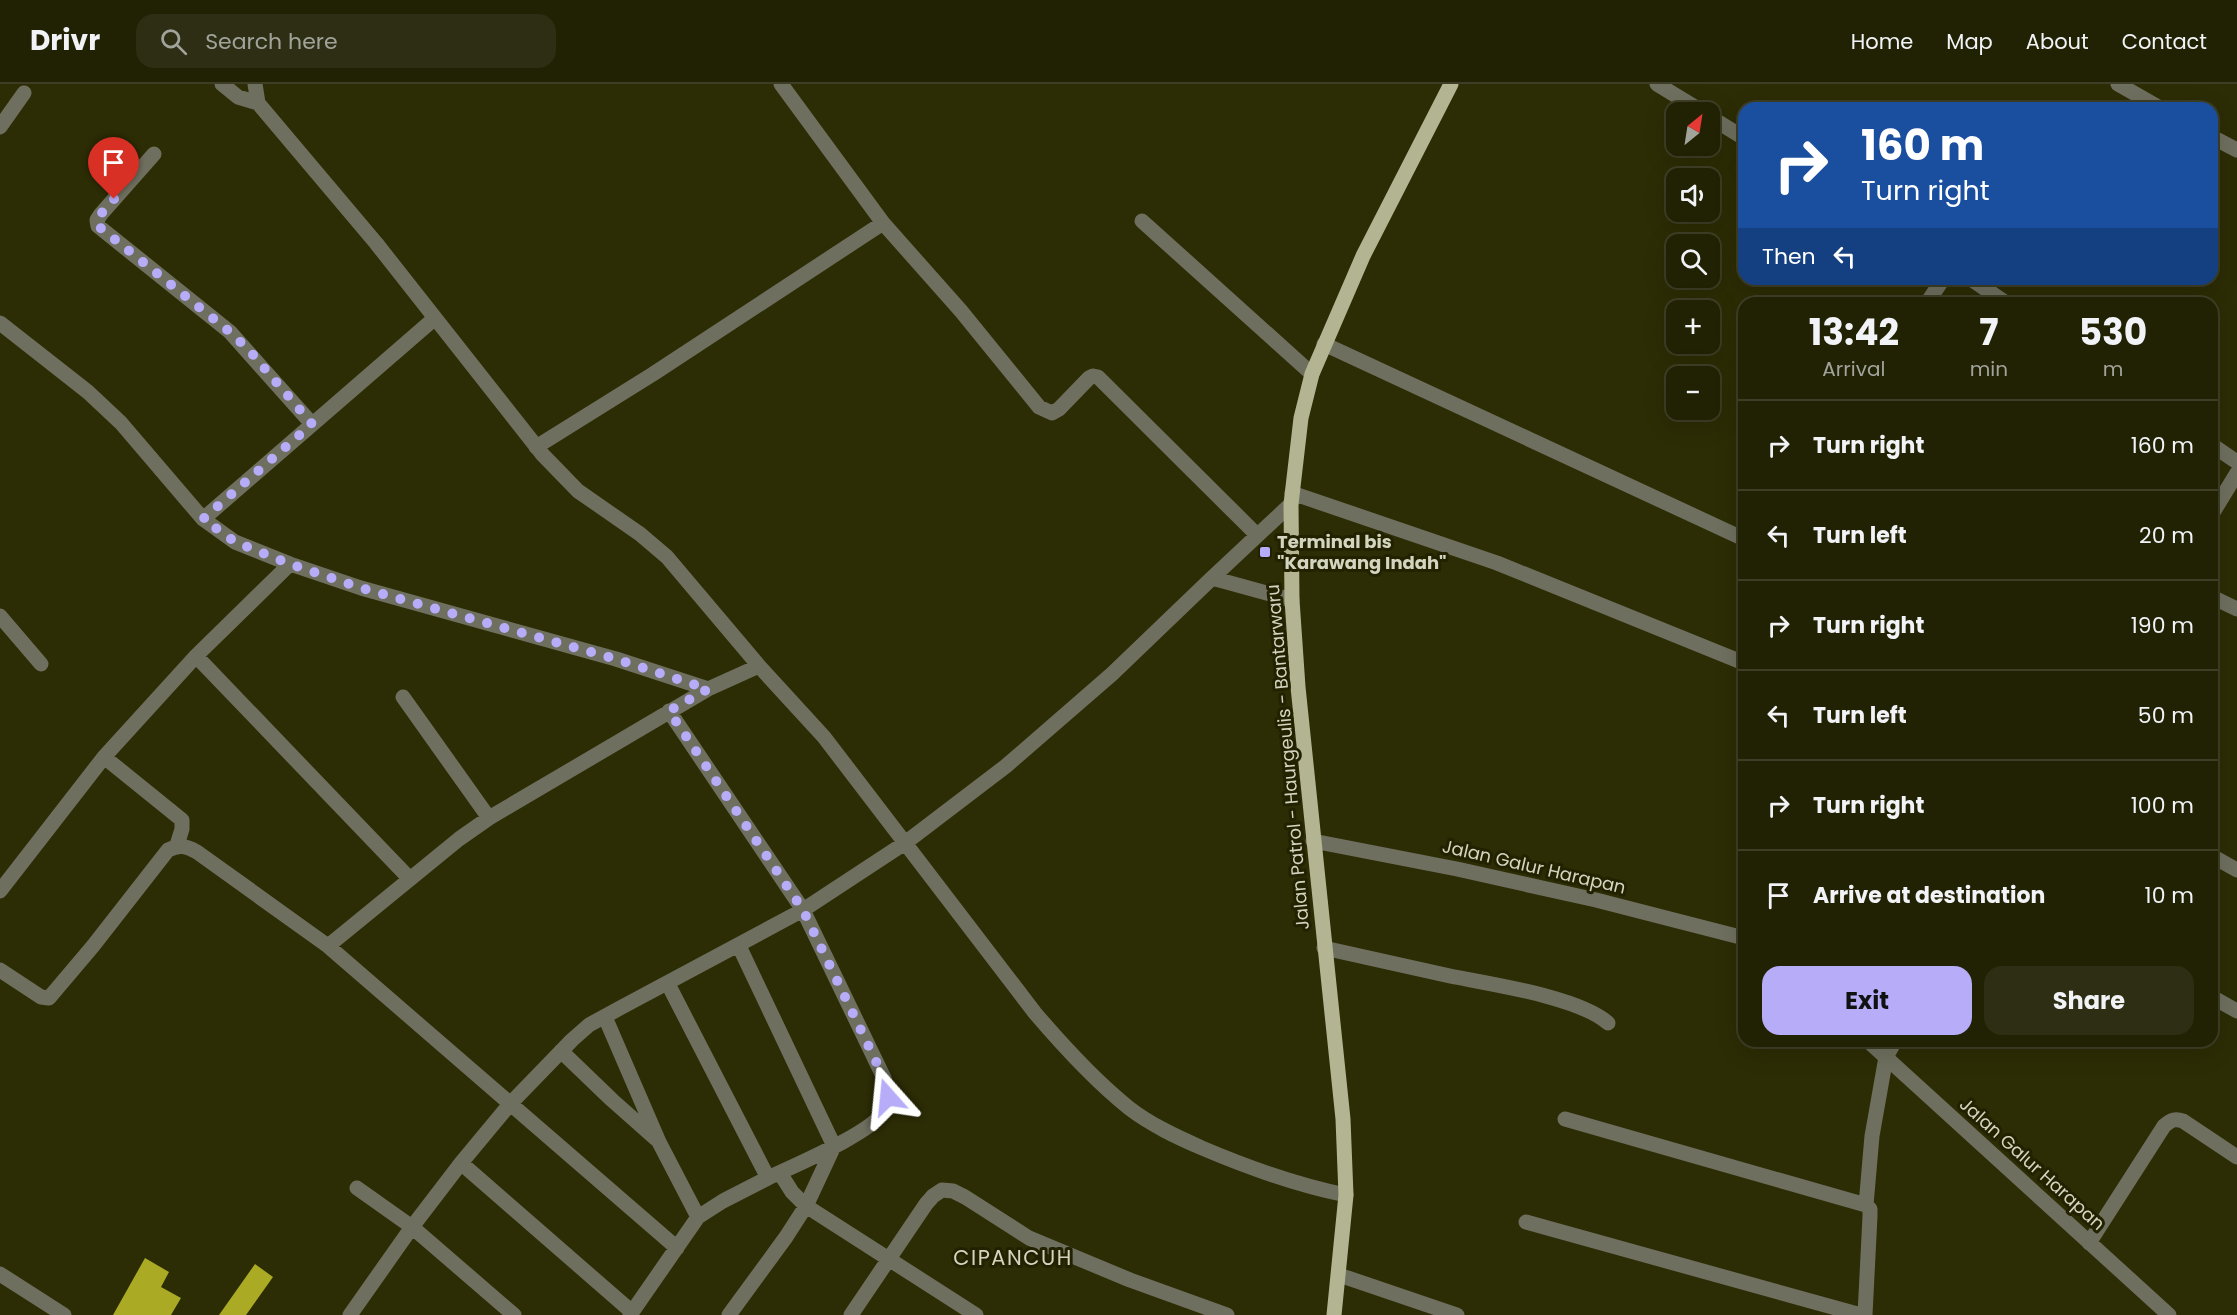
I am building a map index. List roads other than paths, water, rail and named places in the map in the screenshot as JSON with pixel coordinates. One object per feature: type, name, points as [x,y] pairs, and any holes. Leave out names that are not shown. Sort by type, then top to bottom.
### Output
[{"type":"main road","name":"Jalan Patrol - Haurgeulis - Bantarwaru","points":[[1334,1315],[1346,1195],[1343,1119],[1313,841],[1292,600],[1291,498],[1301,418],[1312,374],[1364,256],[1451,84]]},
{"type":"street","points":[[222,84],[238,97],[258,103]]},
{"type":"street","points":[[255,84],[258,103],[376,243],[536,447],[578,491],[640,534],[667,557],[759,666],[837,752],[1042,1022],[1073,1056],[1130,1109],[1158,1127],[1248,1167],[1309,1187],[1346,1195]]},
{"type":"street","points":[[781,84],[883,223],[961,311],[1039,406],[1052,412],[1059,409],[1089,378],[1098,377],[1257,535]]},
{"type":"street","points":[[1658,84],[1687,102]]},
{"type":"street","points":[[2118,84],[2150,102]]},
{"type":"street","points":[[0,127],[24,93]]},
{"type":"street","points":[[1720,123],[1738,134]]},
{"type":"street","points":[[2218,140],[2237,150]]},
{"type":"street","points":[[154,154],[101,214],[98,226],[230,332],[249,350],[312,424]]},
{"type":"street","points":[[1142,221],[1312,374]]},
{"type":"street","points":[[536,447],[653,374],[883,223]]},
{"type":"street","points":[[1980,285],[1997,297]]},
{"type":"street","points":[[203,519],[435,318]]},
{"type":"street","points":[[0,323],[88,392],[121,423],[203,519],[235,542],[290,564],[361,588],[616,659],[708,689]]},
{"type":"street","points":[[1324,344],[1738,536]]},
{"type":"street","points":[[2218,449],[2237,462]]},
{"type":"street","points":[[2218,507],[2232,492],[2237,473]]},
{"type":"street","points":[[351,1315],[412,1227],[461,1163],[510,1104],[561,1051],[590,1025],[803,910],[905,843],[1006,766],[1112,674],[1257,535],[1291,498],[1497,563],[1738,661]]},
{"type":"street","points":[[0,891],[104,757],[196,656],[290,564]]},
{"type":"street","points":[[1212,578],[1292,600]]},
{"type":"street","points":[[2218,600],[2237,609]]},
{"type":"street","points":[[0,616],[41,664]]},
{"type":"street","points":[[196,656],[410,879]]},
{"type":"street","points":[[328,946],[459,839],[489,818],[708,689],[759,666]]},
{"type":"street","points":[[404,697],[489,818]]},
{"type":"street","points":[[461,1163],[631,1313],[698,1217],[723,1201],[834,1146],[876,1122],[885,1110],[888,1097],[884,1078],[803,910],[669,711]]},
{"type":"street","points":[[0,970],[40,997],[45,999],[53,996],[158,862],[168,850],[177,845],[182,820],[104,757]]},
{"type":"street","name":"Jalan Galur Harapan","points":[[1313,841],[1596,900],[1738,936]]},
{"type":"street","points":[[177,845],[197,852],[328,946],[677,1248]]},
{"type":"street","points":[[2218,859],[2237,870]]},
{"type":"street","points":[[739,946],[834,1146]]},
{"type":"street","points":[[1324,948],[1525,992],[1582,1007],[1608,1023]]},
{"type":"street","points":[[668,984],[774,1175],[806,1206],[976,1315]]},
{"type":"street","points":[[2218,1000],[2237,1011]]},
{"type":"street","points":[[605,1017],[659,1142],[698,1217]]},
{"type":"street","name":"Jalan Galur Harapan","points":[[1875,1047],[2169,1315]]},
{"type":"street","points":[[1866,1205],[1872,1136],[1886,1057],[1892,1047]]},
{"type":"street","points":[[561,1051],[659,1142]]},
{"type":"street","points":[[1526,1222],[1863,1315],[1870,1216],[1870,1209],[1866,1205],[1565,1119]]},
{"type":"street","points":[[2089,1243],[2164,1125],[2170,1120],[2183,1121],[2237,1157]]},
{"type":"street","points":[[729,1315],[806,1206],[834,1146]]},
{"type":"street","points":[[357,1188],[412,1227],[514,1315]]},
{"type":"street","points":[[851,1315],[933,1196],[942,1190],[953,1191],[1029,1238],[1130,1280],[1227,1315]]},
{"type":"street","points":[[0,1274],[64,1315]]},
{"type":"street","points":[[1339,1275],[1457,1315]]},
{"type":"place","name":"Terminal bis \"Karawang Indah\"","points":[[1265,552]]},
{"type":"district","name":"CIPANCUH","points":[[1013,1258]]}]
